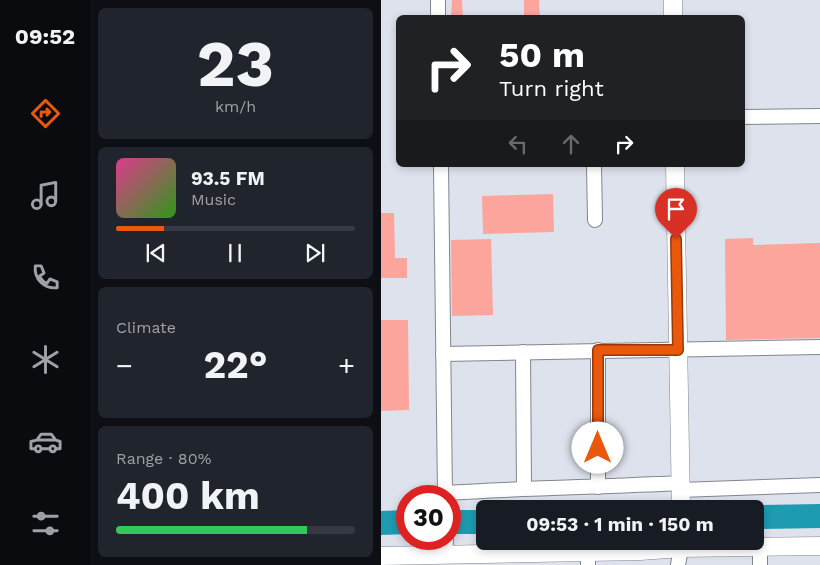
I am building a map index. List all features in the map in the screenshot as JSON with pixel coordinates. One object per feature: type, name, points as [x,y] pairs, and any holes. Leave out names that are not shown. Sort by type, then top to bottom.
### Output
[{"type":"street","points":[[438,0],[438,15]]},
{"type":"street","points":[[673,0],[673,15]]},
{"type":"street","points":[[745,117],[820,116]]},
{"type":"street","points":[[441,167],[445,485]]},
{"type":"street","points":[[594,167],[595,220]]},
{"type":"street","points":[[675,167],[681,494]]},
{"type":"street","points":[[443,354],[820,347]]},
{"type":"street","points":[[598,350],[599,488]]},
{"type":"street","points":[[523,352],[524,488]]},
{"type":"street","points":[[461,493],[524,488],[599,488],[681,494],[820,485]]},
{"type":"street","points":[[764,547],[820,546]]},
{"type":"street","points":[[461,549],[510,559],[588,559],[700,550]]},
{"type":"street","points":[[388,559],[428,550]]},
{"type":"street","points":[[760,550],[760,565]]},
{"type":"building","points":[[452,0],[462,0],[463,15],[451,15]]},
{"type":"building","points":[[524,0],[539,0],[540,15],[524,15]]},
{"type":"building","points":[[553,194],[554,232],[483,234],[482,196]]},
{"type":"building","points":[[381,213],[394,213],[395,258],[407,258],[407,278],[381,278]]},
{"type":"building","points":[[753,238],[753,245],[820,243],[820,338],[726,340],[725,239]]},
{"type":"building","points":[[491,239],[493,315],[452,316],[451,240]]},
{"type":"building","points":[[381,320],[408,320],[409,410],[381,411]]},
{"type":"waterway","points":[[764,517],[820,516]]},
{"type":"waterway","points":[[381,523],[396,522]]},
{"type":"waterway","points":[[461,522],[476,522]]},
{"type":"route","points":[[598,448],[598,350],[678,350],[676,239]]}]
